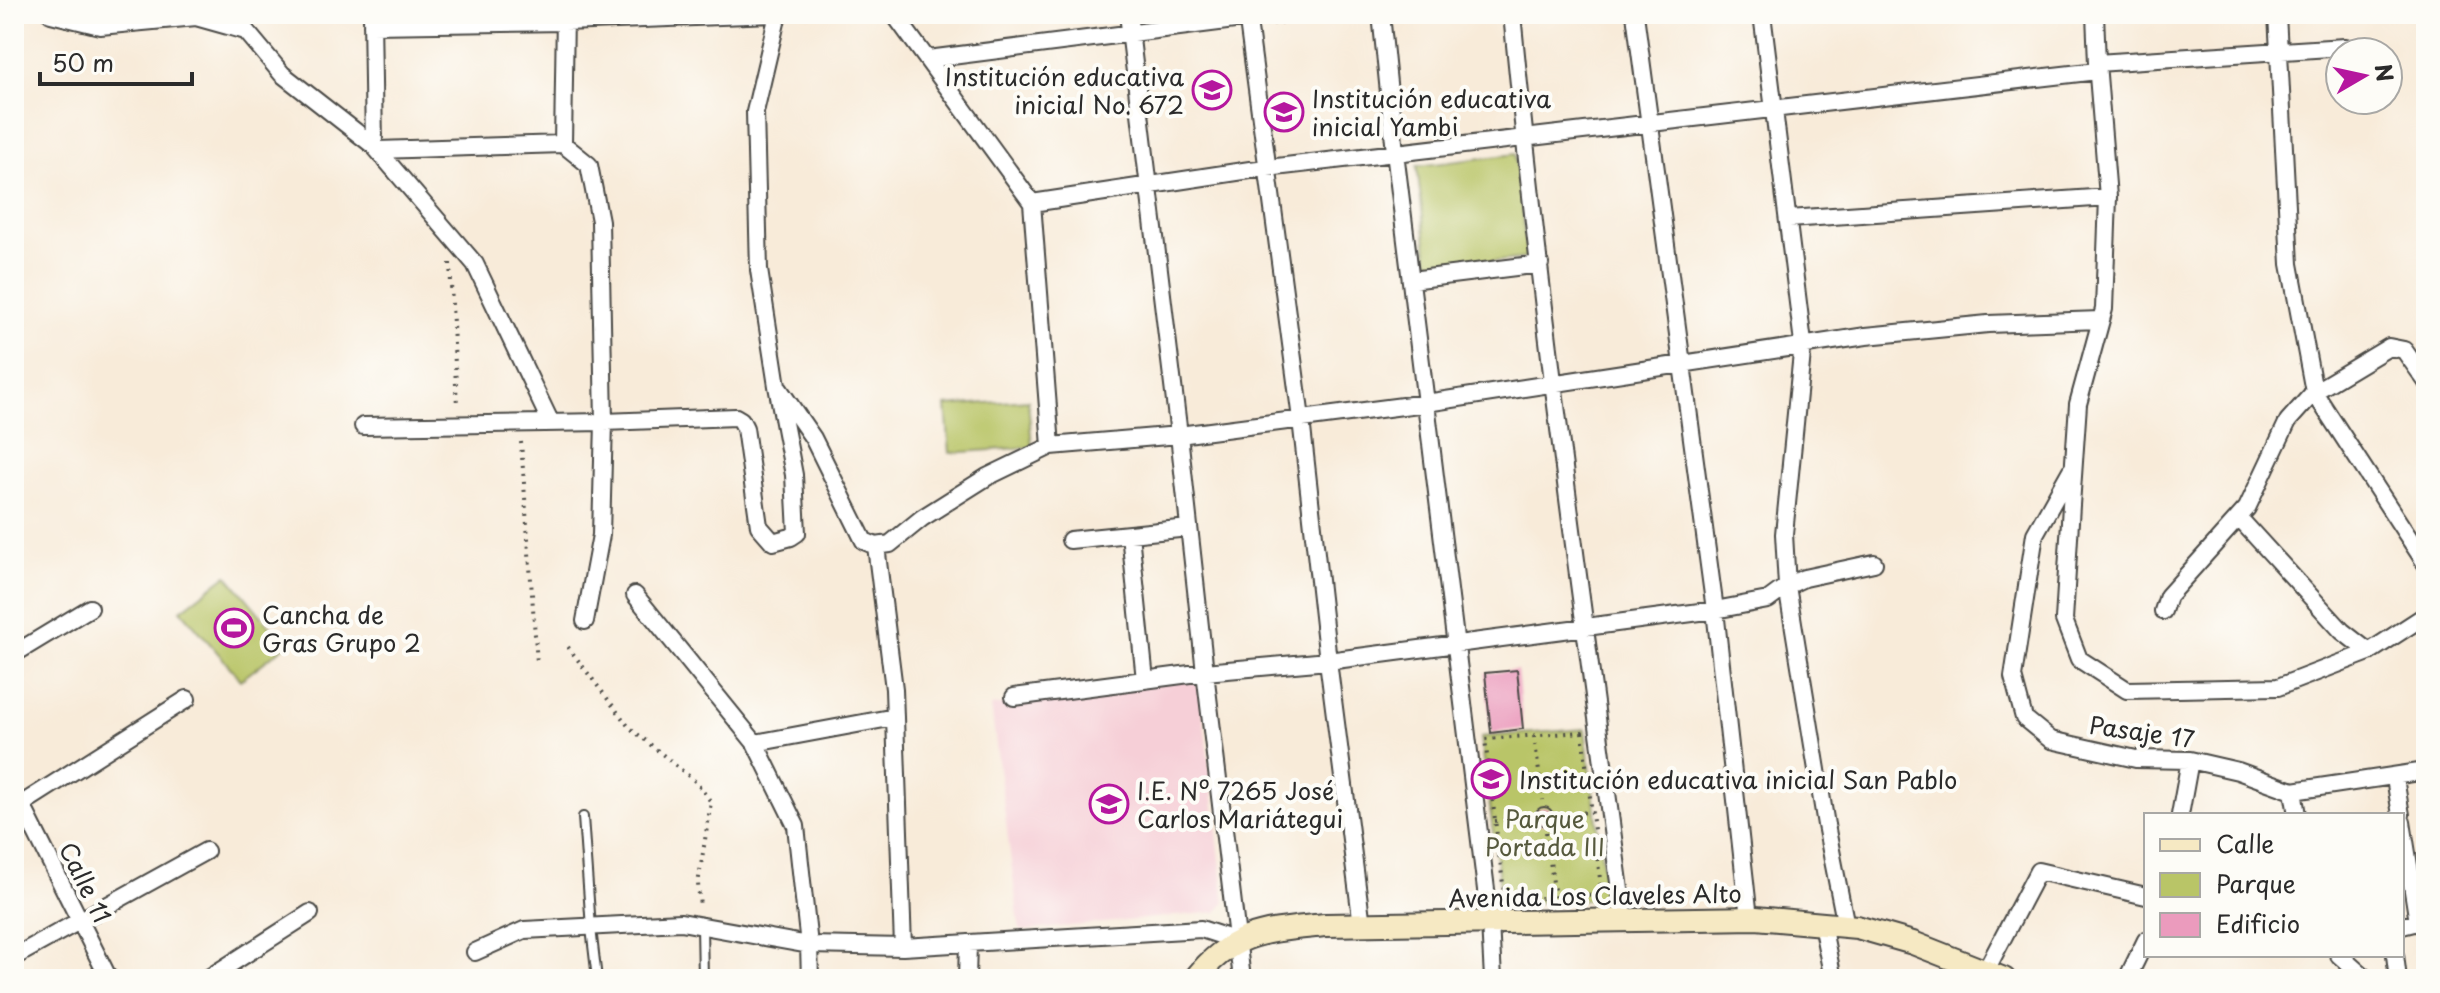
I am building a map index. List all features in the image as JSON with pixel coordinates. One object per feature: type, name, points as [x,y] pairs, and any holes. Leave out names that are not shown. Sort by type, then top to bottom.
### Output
[{"type":"street","points":[[51,14],[100,26],[196,17],[246,31],[282,74],[376,148],[475,264],[551,423]]},
{"type":"street","points":[[363,426],[736,417],[745,428],[759,526],[773,542],[797,533],[794,475],[759,270],[755,112],[775,14],[372,20],[376,148]]},
{"type":"street","points":[[894,14],[1032,203],[1051,446]]},
{"type":"street","points":[[1128,14],[1242,979]]},
{"type":"street","points":[[928,59],[1247,16],[1283,14]]},
{"type":"street","points":[[1381,14],[1395,152],[1490,922],[1493,979]]},
{"type":"street","points":[[1512,14],[1554,383],[1624,920]]},
{"type":"street","points":[[1635,14],[1715,610],[1749,918]]},
{"type":"street","points":[[1762,14],[1803,346],[1784,534],[1787,586],[1826,825],[1846,926]]},
{"type":"street","points":[[2095,14],[2108,197],[2104,309],[2078,404],[2064,620],[2079,659],[2127,690],[2278,687],[2369,652],[2426,615]]},
{"type":"street","points":[[2277,14],[2290,264],[2314,392],[2426,564]]},
{"type":"street","points":[[1247,16],[1301,419],[1362,925]]},
{"type":"street","points":[[563,144],[565,18]]},
{"type":"street","points":[[1032,203],[1267,168],[2097,67],[2324,49]]},
{"type":"street","points":[[376,148],[563,144],[589,165],[600,221],[604,422],[601,535],[585,621]]},
{"type":"street","points":[[1789,219],[2108,197]]},
{"type":"street","points":[[1411,280],[1540,264]]},
{"type":"street","points":[[777,386],[813,438],[864,541],[876,546],[890,544],[922,518],[987,477],[1051,446],[1179,435],[1426,403],[1866,336],[1988,324],[2100,320]]},
{"type":"street","points":[[2163,611],[2168,596],[2247,508],[2288,421],[2314,392],[2389,347],[2404,350],[2426,381]]},
{"type":"street","name":"Pasaje 17","points":[[2074,465],[2035,534],[2013,677],[2024,718],[2051,740],[2136,759],[2190,760],[2238,771],[2293,791],[2426,771]]},
{"type":"street","points":[[2239,518],[2342,631],[2369,652]]},
{"type":"street","points":[[1070,540],[1189,528]]},
{"type":"street","points":[[1130,534],[1145,680]]},
{"type":"street","points":[[876,546],[894,689],[903,947]]},
{"type":"street","points":[[1014,697],[1205,672],[1328,661],[1715,610],[1768,600],[1804,578],[1874,563]]},
{"type":"street","points":[[635,595],[755,743],[796,826],[810,979]]},
{"type":"street","points":[[14,654],[90,608]]},
{"type":"street","points":[[18,807],[187,699]]},
{"type":"street","points":[[755,743],[895,717]]},
{"type":"street","points":[[2180,813],[2190,760]]},
{"type":"street","points":[[2395,778],[2401,813]]},
{"type":"street","points":[[2293,791],[2297,813]]},
{"type":"street","name":"Calle 11","points":[[18,807],[109,979]]},
{"type":"street","points":[[2404,837],[2415,922]]},
{"type":"street","points":[[14,957],[206,851]]},
{"type":"street","points":[[1995,976],[2038,871],[2144,896]]},
{"type":"street","points":[[207,979],[310,913]]},
{"type":"street","name":"Avenida Los Claveles Alto","points":[[1195,979],[1207,963],[1238,941],[1270,931],[1325,925],[1749,918],[1846,926],[1913,943],[1995,976]]},
{"type":"street","points":[[475,952],[524,930],[681,922],[809,945],[903,947],[1201,929],[1238,941]]},
{"type":"street","points":[[1822,924],[1833,979]]},
{"type":"street","points":[[967,979],[968,943]]},
{"type":"street","points":[[2127,979],[2144,944]]},
{"type":"street","points":[[2341,957],[2366,979]]},
{"type":"street","points":[[2395,957],[2398,979]]},
{"type":"lane","points":[[583,817],[597,979]]},
{"type":"lane","points":[[702,926],[703,979]]},
{"type":"path","points":[[449,233],[457,425]]},
{"type":"path","points":[[520,424],[537,663]]},
{"type":"path","points":[[568,647],[629,727],[696,782],[711,802],[698,884],[702,926]]},
{"type":"path","points":[[1582,732],[1602,895],[1505,900],[1485,739],[1534,736],[1582,732]]},
{"type":"path","points":[[1534,736],[1543,800]]},
{"type":"path","points":[[1559,814],[1592,812]]},
{"type":"path","points":[[1495,821],[1527,817]]},
{"type":"path","points":[[1546,832],[1555,898]]},
{"type":"shaded area","name":"I.E. Nº 7265 José Carlos Mariátegui","points":[[1199,678],[1225,903],[1217,912],[1020,931],[991,706]]},
{"type":"green space","points":[[1515,154],[1527,258],[1429,269],[1417,166]]},
{"type":"green space","points":[[1028,400],[1032,447],[950,453],[946,406]]},
{"type":"green space","name":"Cancha de Gras Grupo 2","points":[[227,575],[286,645],[241,680],[181,610]]},
{"type":"green space","name":"Parque Portada III","points":[[1585,729],[1607,899],[1502,904],[1481,737]]},
{"type":"building","points":[[1517,670],[1523,729],[1491,733],[1485,673]]},
{"type":"building","points":[[1544,807],[1553,816],[1544,825],[1535,816]]},
{"type":"place","name":"Institución educativa inicial No. 672","points":[[1212,90]]},
{"type":"place","name":"Institución educativa inicial Yambi","points":[[1284,112]]},
{"type":"place","name":"Cancha de Gras Grupo 2","points":[[234,628]]},
{"type":"place","name":"Institución educativa inicial San Pablo","points":[[1491,779]]},
{"type":"place","name":"I.E. Nº 7265 José Carlos Mariátegui","points":[[1109,804]]}]
